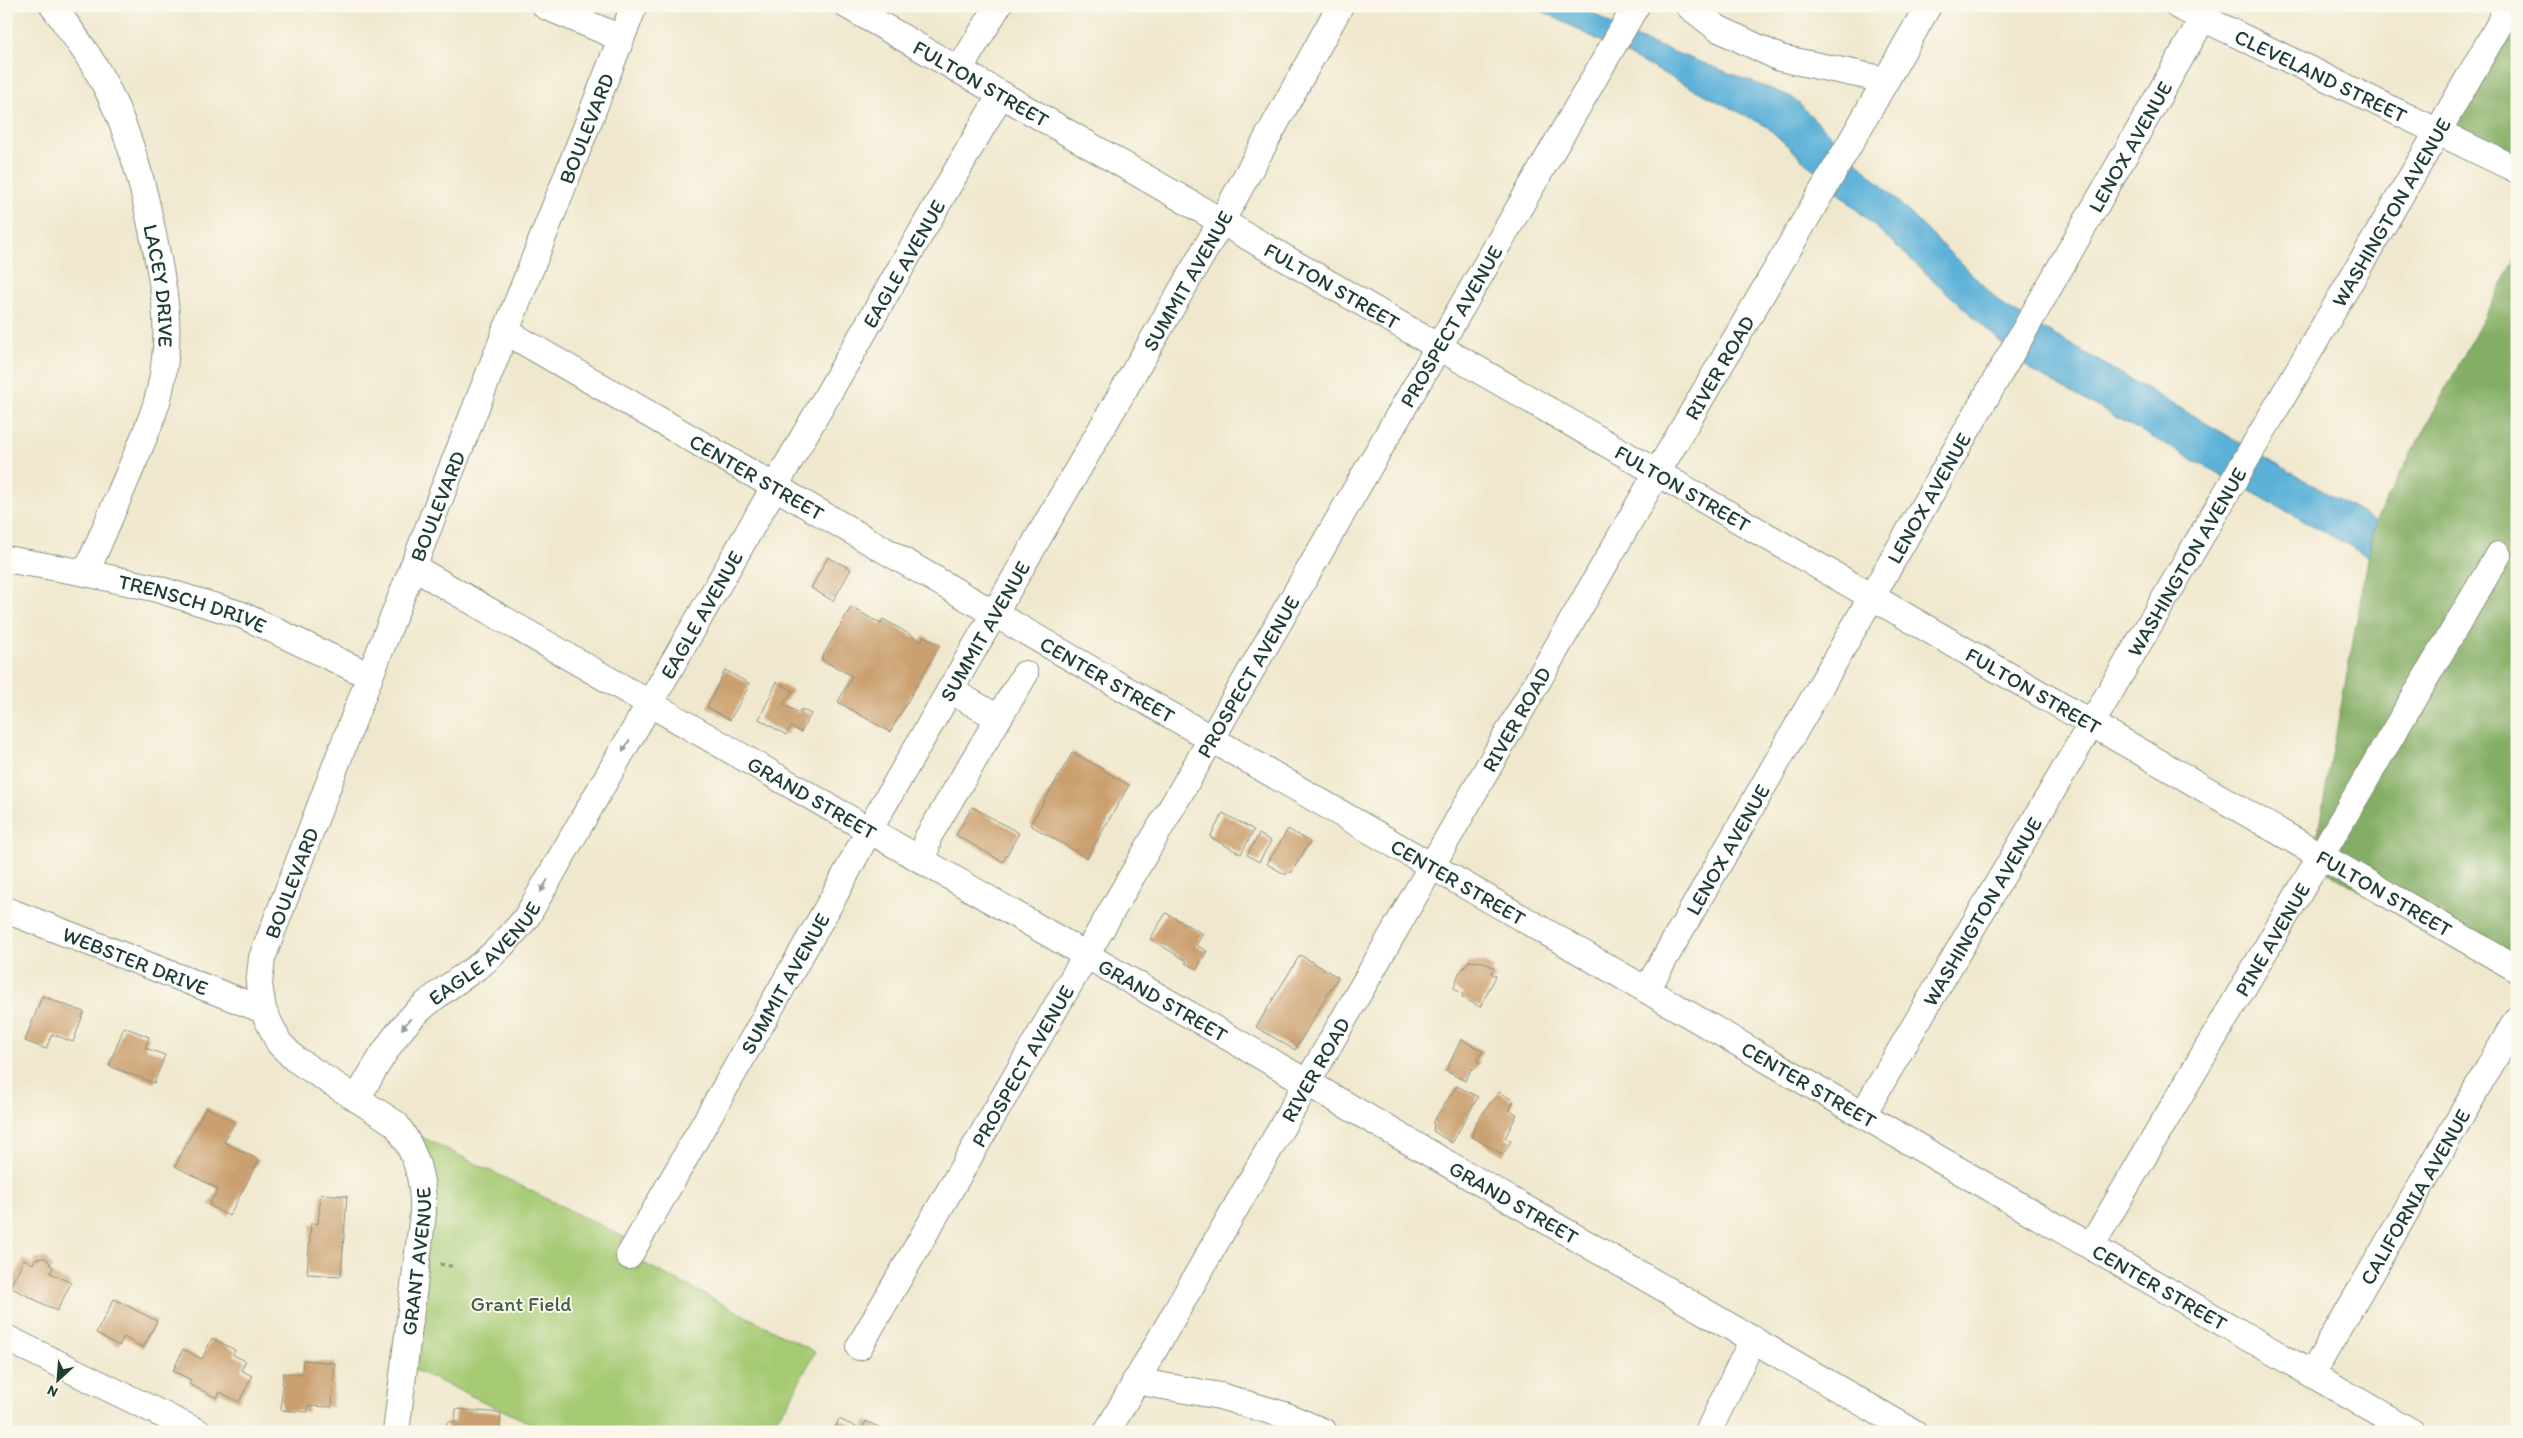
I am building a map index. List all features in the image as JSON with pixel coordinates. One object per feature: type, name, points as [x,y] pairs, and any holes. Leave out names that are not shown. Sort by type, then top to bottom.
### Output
[{"type":"street","name":"LACEY DRIVE","points":[[53,6],[84,48],[110,95],[128,137],[143,188],[166,291],[168,328],[165,362],[159,394],[151,419],[86,573]]},
{"type":"street","points":[[545,6],[621,38]]},
{"type":"street","name":"BOULEVARD","points":[[263,1010],[259,984],[262,958],[370,676],[634,6]]},
{"type":"street","name":"FULTON STREET","points":[[848,6],[2517,969]]},
{"type":"street","points":[[959,70],[998,6]]},
{"type":"street","name":"SUMMIT AVENUE","points":[[629,1256],[833,898],[869,830],[1222,222],[1340,6]]},
{"type":"street","points":[[1689,6],[1717,28],[1780,58],[1886,80]]},
{"type":"street","name":"RIVER ROAD","points":[[1107,1432],[1431,865],[1657,473],[1824,189],[1928,6]]},
{"type":"street","name":"CLEVELAND STREET","points":[[2178,6],[2207,12],[2437,133],[2517,170]]},
{"type":"street","name":"WASHINGTON AVENUE","points":[[1863,1114],[2437,133],[2499,25],[2506,6]]},
{"type":"street","name":"LENOX AVENUE","points":[[1646,990],[2207,12]]},
{"type":"street","name":"PROSPECT AVENUE","points":[[859,1348],[1438,346],[1604,65],[1630,16]]},
{"type":"street","name":"EAGLE AVENUE","points":[[357,1098],[385,1051],[410,1019],[437,994],[480,964],[504,944],[526,918],[1001,94]]},
{"type":"street","name":"CENTER STREET","points":[[505,331],[2412,1432]]},
{"type":"street","name":"PINE AVENUE","points":[[2092,1246],[2498,555]]},
{"type":"street","name":"TRENSCH DRIVE","points":[[6,559],[86,573],[154,588],[242,615],[370,676]]},
{"type":"street","name":"GRAND STREET","points":[[413,567],[1913,1432]]},
{"type":"street","points":[[924,861],[928,837],[1025,674]]},
{"type":"street","points":[[950,690],[998,718]]},
{"type":"street","name":"WEBSTER DRIVE","points":[[6,910],[263,1010]]},
{"type":"street","name":"GRANT AVENUE","points":[[263,1010],[279,1042],[295,1059],[396,1124],[408,1140],[418,1164],[424,1189],[422,1223],[396,1432]]},
{"type":"street","name":"CALIFORNIA AVENUE","points":[[2312,1374],[2517,1019]]},
{"type":"street","points":[[6,1338],[198,1432]]},
{"type":"street","points":[[1708,1432],[1753,1339]]},
{"type":"street","points":[[1136,1381],[1220,1396],[1284,1415],[1324,1432]]},
{"type":"green space","points":[[2517,6],[2517,168],[2444,131]]},
{"type":"green space","points":[[2517,256],[2517,979],[2312,864],[2375,521]]},
{"type":"green space","name":"Grant Field","points":[[396,1124],[636,1243],[630,1256],[815,1352],[787,1405],[765,1432],[550,1432],[404,1365],[423,1213]]},
{"type":"water","points":[[1532,6],[1582,6],[1627,34],[1792,97],[2004,306],[2375,521],[2368,556],[2032,371],[1766,126]]},
{"type":"building","points":[[828,557],[851,569],[833,601],[811,588]]},
{"type":"building","points":[[851,607],[881,624],[883,619],[921,641],[924,636],[940,645],[890,732],[838,702],[852,676],[821,659]]},
{"type":"building","points":[[725,670],[750,684],[730,720],[707,707]]},
{"type":"building","points":[[777,682],[793,691],[783,704],[799,713],[801,709],[811,714],[801,732],[791,727],[786,735],[759,719]]},
{"type":"building","points":[[1073,752],[1129,785],[1087,858],[1030,825]]},
{"type":"building","points":[[972,807],[1019,833],[1003,862],[956,835]]},
{"type":"building","points":[[1223,813],[1254,830],[1241,854],[1210,837]]},
{"type":"building","points":[[1288,829],[1310,842],[1291,873],[1288,871],[1286,875],[1267,864]]},
{"type":"building","points":[[1259,834],[1271,841],[1259,862],[1247,855]]},
{"type":"building","points":[[1166,913],[1203,934],[1196,945],[1207,951],[1197,969],[1150,939]]},
{"type":"building","points":[[1300,955],[1338,977],[1295,1050],[1256,1027]]},
{"type":"building","points":[[1469,961],[1484,962],[1494,968],[1491,973],[1496,976],[1480,1007],[1462,997],[1463,994],[1454,988],[1459,973]]},
{"type":"building","points":[[42,996],[84,1012],[73,1042],[52,1034],[46,1049],[25,1041]]},
{"type":"building","points":[[124,1027],[149,1037],[145,1048],[165,1055],[154,1083],[109,1066]]},
{"type":"building","points":[[1461,1039],[1483,1051],[1477,1061],[1480,1062],[1475,1069],[1472,1068],[1465,1081],[1446,1071]]},
{"type":"building","points":[[1457,1086],[1478,1097],[1452,1143],[1433,1131],[1434,1124],[1432,1123]]},
{"type":"building","points":[[1499,1092],[1514,1101],[1509,1110],[1517,1114],[1505,1138],[1511,1141],[1503,1155],[1471,1136],[1477,1121]]},
{"type":"building","points":[[206,1107],[235,1122],[224,1142],[259,1160],[229,1216],[209,1205],[218,1189],[175,1166]]},
{"type":"building","points":[[321,1194],[347,1196],[341,1276],[307,1274],[311,1223],[318,1224]]},
{"type":"building","points":[[46,1258],[53,1268],[50,1273],[71,1283],[57,1311],[10,1287],[24,1259],[33,1264],[35,1259]]},
{"type":"building","points":[[114,1299],[157,1321],[143,1348],[124,1337],[119,1346],[96,1333]]},
{"type":"building","points":[[212,1338],[235,1350],[233,1355],[246,1361],[241,1370],[252,1376],[239,1402],[220,1392],[217,1398],[189,1384],[191,1380],[173,1371],[183,1349],[202,1359]]},
{"type":"building","points":[[303,1360],[335,1363],[332,1407],[308,1406],[308,1412],[281,1410],[283,1373],[302,1374]]},
{"type":"building","points":[[456,1409],[501,1413],[499,1432],[447,1432],[447,1422],[455,1422]]},
{"type":"building","points":[[839,1419],[862,1430],[866,1421],[889,1432],[833,1432]]}]
